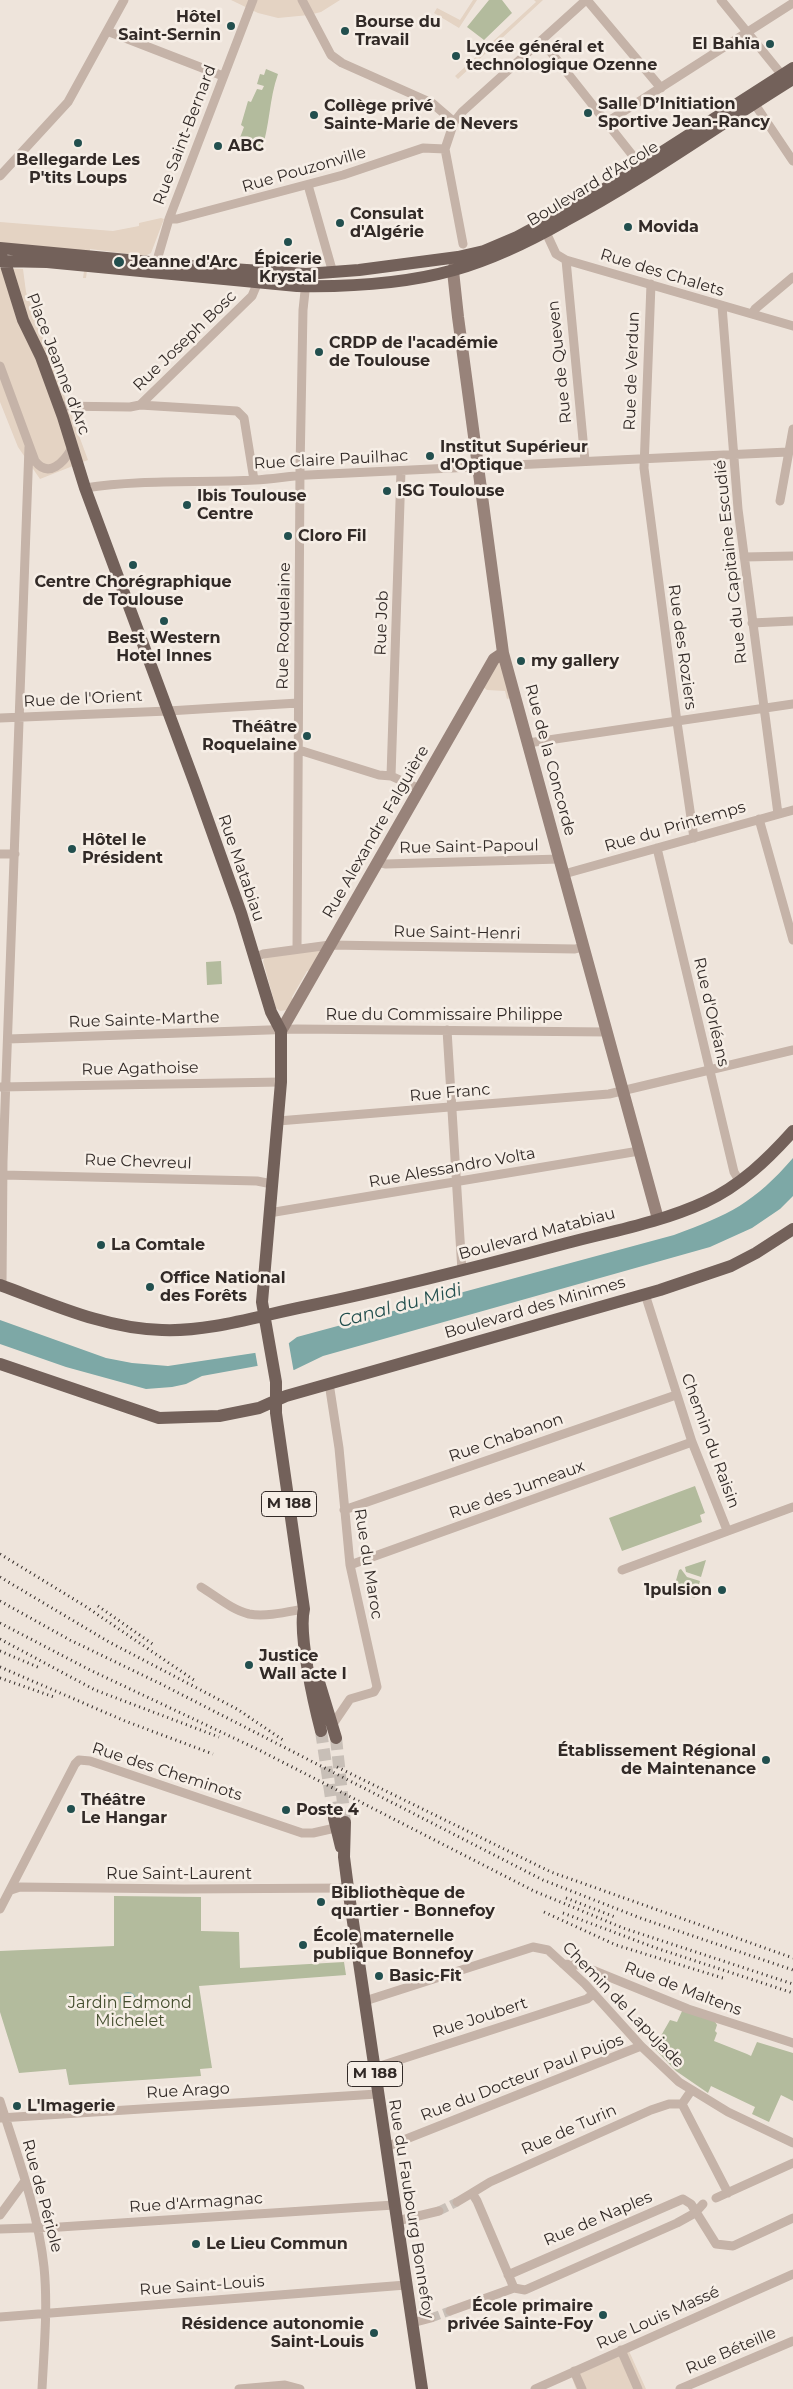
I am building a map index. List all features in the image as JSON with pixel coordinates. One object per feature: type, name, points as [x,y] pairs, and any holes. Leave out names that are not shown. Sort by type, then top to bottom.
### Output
[{"type":"main road","name":"Boulevard d'Arcole","points":[[306,280],[332,268],[466,252],[517,238],[544,228],[602,202],[789,74]]},
{"type":"main road","name":"Boulevard d'Arcole","points":[[306,280],[334,287],[384,282],[453,271],[500,254],[544,228],[638,161],[752,100]]},
{"type":"main road","points":[[0,248],[260,278],[306,280]]},
{"type":"main road","points":[[2,259],[155,267]]},
{"type":"main road","name":"Place Jeanne d'Arc","points":[[2,259],[23,320],[37,346],[72,448]]},
{"type":"main road","name":"Rue Matabiau","points":[[72,448],[85,488],[202,802],[271,1012],[281,1031],[282,1082],[262,1302],[276,1382],[276,1399]]},
{"type":"main road","name":"Boulevard Matabiau","points":[[1,1286],[104,1322],[131,1328],[194,1329],[404,1286],[658,1218],[704,1202],[740,1182],[773,1153],[793,1130]]},
{"type":"main road","name":"Boulevard des Minimes","points":[[0,1364],[158,1418],[219,1416],[259,1408],[276,1399],[645,1294],[731,1266],[756,1253],[793,1229]]},
{"type":"main road","name":"M 188","points":[[276,1399],[276,1413],[304,1609],[303,1623],[309,1670],[321,1731]]},
{"type":"main road","name":"M 188","points":[[304,1609],[309,1621],[320,1693],[333,1724],[336,1738]]},
{"type":"main road","name":"Rue du Faubourg Bonnefoy","points":[[338,1822],[344,1841],[344,1857]]},
{"type":"main road","name":"Rue du Faubourg Bonnefoy","points":[[338,1822],[422,2389]]},
{"type":"street","points":[[0,176],[68,102],[124,0]]},
{"type":"street","name":"Rue Saint-Bernard","points":[[155,267],[169,219],[253,0]]},
{"type":"street","points":[[302,0],[331,55],[432,103],[454,122]]},
{"type":"street","points":[[453,271],[466,252],[445,149],[454,122],[462,112],[587,0],[661,88]]},
{"type":"street","points":[[721,0],[747,33],[789,74]]},
{"type":"street","points":[[607,122],[793,3]]},
{"type":"street","points":[[106,31],[223,76]]},
{"type":"street","points":[[542,41],[638,161]]},
{"type":"street","points":[[752,100],[793,161]]},
{"type":"street","name":"Rue Pouzonville","points":[[169,219],[177,219],[308,185],[379,164],[423,148],[445,149]]},
{"type":"street","points":[[308,185],[332,268]]},
{"type":"street","points":[[544,228],[556,254],[566,260]]},
{"type":"street","name":"Rue des Chalets","points":[[566,260],[793,326]]},
{"type":"street","name":"Rue de Queven","points":[[566,260],[585,461]]},
{"type":"street","name":"Rue de la Concorde","points":[[453,271],[503,653],[658,1218]]},
{"type":"street","name":"Rue Joseph Bosc","points":[[140,405],[148,395],[224,326],[252,296],[260,278]]},
{"type":"street","points":[[752,314],[755,309],[793,278]]},
{"type":"street","name":"Rue Roquelaine","points":[[297,949],[300,476],[306,280]]},
{"type":"street","name":"Rue de Verdun","points":[[644,459],[651,284]]},
{"type":"street","name":"Rue du Capitaine Escudié","points":[[722,306],[744,557],[778,814]]},
{"type":"street","name":"Place Jeanne d'Arc","points":[[0,368],[38,466],[48,469],[64,461],[72,448]]},
{"type":"street","points":[[59,406],[130,407],[140,405],[237,411],[244,418],[254,480]]},
{"type":"street","points":[[780,501],[793,429]]},
{"type":"street","points":[[1,1286],[3,1087],[8,1039],[29,446]]},
{"type":"street","name":"Rue Claire Pauilhac","points":[[85,488],[152,483],[254,480],[585,461],[788,452]]},
{"type":"street","name":"Rue des Roziers","points":[[644,459],[676,722],[694,838]]},
{"type":"street","name":"Rue Job","points":[[391,776],[401,471]]},
{"type":"street","points":[[744,557],[793,556]]},
{"type":"street","points":[[752,623],[793,621]]},
{"type":"street","name":"Rue Alexandre Falguière","points":[[281,1031],[494,659],[503,653]]},
{"type":"street","name":"Rue de l'Orient","points":[[0,718],[298,703]]},
{"type":"street","points":[[528,743],[793,704]]},
{"type":"street","points":[[299,750],[380,776],[391,776],[420,789]]},
{"type":"street","name":"Rue du Printemps","points":[[564,874],[793,810]]},
{"type":"street","points":[[759,819],[793,940]]},
{"type":"street","name":"Rue d'Orléans","points":[[657,848],[734,1172],[740,1182]]},
{"type":"street","points":[[0,854],[15,854]]},
{"type":"street","name":"Rue Saint-Papoul","points":[[378,862],[386,864],[560,859]]},
{"type":"street","name":"Rue Saint-Henri","points":[[254,958],[297,949],[330,945],[575,949],[583,947]]},
{"type":"street","points":[[447,1030],[462,1271]]},
{"type":"street","name":"Rue du Commissaire Philippe","points":[[281,1031],[447,1030],[607,1032]]},
{"type":"street","name":"Rue Sainte-Marthe","points":[[8,1039],[281,1031]]},
{"type":"street","name":"Rue Franc","points":[[278,1121],[609,1094],[793,1050]]},
{"type":"street","name":"Rue Agathoise","points":[[3,1087],[282,1082]]},
{"type":"street","name":"Rue Alessandro Volta","points":[[269,1212],[639,1151]]},
{"type":"street","name":"Rue Chevreul","points":[[3,1175],[257,1181],[272,1184]]},
{"type":"street","name":"Chemin du Raisin","points":[[645,1294],[692,1442],[727,1530],[793,1507]]},
{"type":"street","name":"Rue du Maroc","points":[[329,1384],[339,1448],[350,1565],[377,1687],[372,1693],[350,1699],[333,1724]]},
{"type":"street","name":"Rue Chabanon","points":[[344,1510],[676,1395]]},
{"type":"street","name":"Rue des Jumeaux","points":[[350,1565],[692,1442]]},
{"type":"street","points":[[622,1570],[727,1530]]},
{"type":"street","points":[[201,1587],[237,1610],[249,1614],[260,1615],[304,1609]]},
{"type":"street","name":"Rue des Cheminots","points":[[0,1909],[74,1764],[79,1760],[90,1761],[302,1832],[314,1833],[338,1822]]},
{"type":"street","name":"Rue Saint-Laurent","points":[[11,1890],[20,1887],[184,1890],[348,1888]]},
{"type":"street","name":"Chemin de Lapujade","points":[[365,2001],[533,1947],[548,1950],[594,1994],[641,2046],[672,2076],[691,2091],[728,2112],[793,2143]]},
{"type":"street","name":"Rue de Maltens","points":[[563,1964],[580,1965],[688,2009],[793,2043]]},
{"type":"street","name":"Rue Joubert","points":[[374,2068],[587,1999],[594,1994]]},
{"type":"street","name":"Rue du Docteur Paul Pujos","points":[[386,2147],[641,2046]]},
{"type":"street","points":[[691,2091],[682,2104],[728,2193]]},
{"type":"street","name":"Rue Arago","points":[[2,2118],[377,2094]]},
{"type":"street","name":"Rue de Périole","points":[[0,2101],[2,2118],[25,2181],[38,2228],[44,2266],[46,2313],[42,2389]]},
{"type":"street","name":"Rue de Turin","points":[[457,2202],[490,2182],[651,2110],[682,2104]]},
{"type":"street","points":[[716,2198],[793,2163]]},
{"type":"street","points":[[0,2214],[25,2181]]},
{"type":"street","points":[[472,2193],[494,2237],[514,2288]]},
{"type":"street","name":"Rue de Naples","points":[[508,2275],[684,2198],[691,2204],[716,2244],[733,2246],[793,2218]]},
{"type":"street","points":[[450,2311],[514,2288],[525,2290],[695,2213],[703,2204]]},
{"type":"street","name":"Rue d'Armagnac","points":[[0,2229],[394,2205]]},
{"type":"street","points":[[397,2221],[439,2211]]},
{"type":"street","name":"Rue Louis Massé","points":[[535,2389],[793,2274]]},
{"type":"street","name":"Rue Saint-Louis","points":[[0,2317],[406,2285]]},
{"type":"street","points":[[412,2324],[431,2318]]},
{"type":"street","name":"Rue Béteille","points":[[680,2389],[793,2341]]},
{"type":"street","points":[[621,2350],[638,2389]]},
{"type":"street","points":[[574,2371],[582,2389]]},
{"type":"street","points":[[239,2389],[285,2385],[300,2389]]},
{"type":"green space","points":[[489,0],[502,0],[512,13],[484,40],[467,27]]},
{"type":"green space","points":[[266,69],[278,74],[261,152],[238,143],[244,127],[241,125],[248,101],[251,102],[257,89],[262,90],[264,86],[257,84],[260,74],[264,75]]},
{"type":"green space","points":[[221,961],[222,984],[207,985],[206,962]]},
{"type":"green space","points":[[695,1486],[705,1513],[700,1515],[702,1522],[622,1551],[609,1518]]},
{"type":"green space","points":[[706,1560],[701,1577],[686,1572],[685,1567]]},
{"type":"green space","points":[[681,1569],[687,1577],[700,1581],[695,1598],[673,1591],[679,1570]]},
{"type":"green space","name":"Jardin Edmond Michelet","points":[[114,1896],[201,1897],[201,1931],[239,1932],[240,1968],[344,1962],[346,1975],[199,1986],[212,2068],[200,2069],[201,2076],[69,2085],[66,2069],[19,2073],[0,2012],[0,1951],[114,1946]]},
{"type":"green space","points":[[683,2009],[714,2020],[717,2025],[715,2031],[717,2033],[714,2041],[751,2056],[757,2042],[793,2053],[793,2101],[781,2095],[769,2122],[752,2114],[755,2107],[711,2086],[708,2093],[676,2071],[654,2048],[670,2020],[677,2022]]},
{"type":"shaded area","points":[[231,0],[340,0],[321,12],[278,18],[258,13]]},
{"type":"shaded area","points":[[473,0],[477,0],[459,28],[434,13],[437,8],[460,20]]},
{"type":"shaded area","points":[[534,0],[543,0],[458,79],[455,76],[536,2]]},
{"type":"shaded area","points":[[164,219],[151,253],[145,256],[90,249],[86,278],[83,278],[87,251],[0,243],[0,222],[113,231],[139,226],[139,223]]},
{"type":"shaded area","points":[[0,268],[23,269],[26,292],[88,460],[40,479],[18,447],[0,402]]},
{"type":"shaded area","points":[[499,659],[513,697],[507,699],[505,691],[487,690],[483,687]]},
{"type":"shaded area","points":[[318,949],[321,953],[311,970],[307,971],[292,997],[293,1001],[287,1010],[280,1011],[276,1008],[263,961],[265,957]]},
{"type":"shaded area","points":[[629,2351],[646,2389],[576,2389],[572,2377]]},
{"type":"water","points":[[793,1158],[793,1196],[780,1209],[752,1228],[710,1247],[323,1356],[294,1370],[257,1366],[202,1376],[186,1384],[172,1387],[146,1389],[66,1367],[0,1344],[0,1320],[106,1358],[132,1363],[168,1366],[281,1349],[297,1337],[674,1235],[726,1214],[740,1206],[766,1186]]},
{"type":"water","points":[[128,1992],[136,2000],[128,2008],[120,2000]]},
{"type":"pier","points":[[288,1339],[294,1373],[258,1368],[255,1351],[280,1347]]},
{"type":"tunnel","points":[[321,1731],[334,1818]]},
{"type":"tunnel","points":[[336,1738],[345,1822]]},
{"type":"tunnel","points":[[439,2211],[457,2202]]},
{"type":"tunnel","points":[[431,2318],[450,2311]]},
{"type":"railway","points":[[0,1554],[85,1606],[194,1680]]},
{"type":"railway","points":[[0,1577],[109,1642],[237,1709],[283,1740]]},
{"type":"railway","points":[[0,1601],[70,1640],[161,1684],[543,1880],[643,1919],[793,1970]]},
{"type":"railway","points":[[98,1606],[154,1645]]},
{"type":"railway","points":[[0,1623],[90,1670],[259,1750],[534,1891],[623,1928],[793,1984]]},
{"type":"railway","points":[[0,1639],[95,1690],[219,1737]]},
{"type":"railway","points":[[0,1651],[40,1668]]},
{"type":"railway","points":[[0,1667],[125,1721],[213,1754]]},
{"type":"railway","points":[[0,1678],[54,1697]]},
{"type":"railway","points":[[337,1767],[551,1872],[793,1958]]},
{"type":"railway","points":[[566,1898],[615,1917]]},
{"type":"railway","points":[[544,1912],[616,1945],[726,1979]]},
{"type":"railway","points":[[563,1913],[656,1948],[793,1993]]},
{"type":"place","name":"Hôtel Saint-Sernin","points":[[231,26]]},
{"type":"place","name":"Bourse du Travail","points":[[345,31]]},
{"type":"place","name":"El Bahïa","points":[[770,44]]},
{"type":"place","name":"Lycée général et technologique Ozenne","points":[[456,56]]},
{"type":"place","name":"Salle D’Initiation Sportive Jean-Rancy","points":[[588,113]]},
{"type":"place","name":"Collège privé Sainte-Marie de Nevers","points":[[314,115]]},
{"type":"place","name":"Bellegarde Les P'tits Loups","points":[[78,143]]},
{"type":"place","name":"ABC","points":[[218,146]]},
{"type":"place","name":"Consulat d'Algérie","points":[[340,223]]},
{"type":"place","name":"Movida","points":[[628,227]]},
{"type":"place","name":"Épicerie Krystal","points":[[288,242]]},
{"type":"place","name":"Jeanne d'Arc","points":[[119,262]]},
{"type":"place","name":"CRDP de l'académie de Toulouse","points":[[319,352]]},
{"type":"place","name":"Institut Supérieur d'Optique","points":[[430,456]]},
{"type":"place","name":"ISG Toulouse","points":[[387,491]]},
{"type":"place","name":"Ibis Toulouse Centre","points":[[187,505]]},
{"type":"place","name":"Cloro Fil","points":[[288,536]]},
{"type":"place","name":"Centre Chorégraphique de Toulouse","points":[[133,565]]},
{"type":"place","name":"Best Western Hotel Innes","points":[[164,621]]},
{"type":"place","name":"my gallery","points":[[521,661]]},
{"type":"place","name":"Théâtre Roquelaine","points":[[307,736]]},
{"type":"place","name":"Hôtel le Président","points":[[72,849]]},
{"type":"place","name":"La Comtale","points":[[101,1245]]},
{"type":"place","name":"Office National des Forêts","points":[[150,1287]]},
{"type":"place","name":"1pulsion","points":[[722,1590]]},
{"type":"place","name":"Justice Wall acte I","points":[[249,1665]]},
{"type":"place","name":"Établissement Régional de Maintenance","points":[[766,1760]]},
{"type":"place","name":"Théâtre Le Hangar","points":[[71,1809]]},
{"type":"place","name":"Poste 4","points":[[286,1810]]},
{"type":"place","name":"Bibliothèque de quartier - Bonnefoy","points":[[321,1902]]},
{"type":"place","name":"École maternelle publique Bonnefoy","points":[[303,1945]]},
{"type":"place","name":"Basic-Fit","points":[[379,1976]]},
{"type":"place","name":"L'Imagerie","points":[[17,2106]]},
{"type":"place","name":"Le Lieu Commun","points":[[196,2244]]},
{"type":"place","name":"École primaire privée Sainte-Foy","points":[[603,2315]]},
{"type":"place","name":"Résidence autonomie Saint-Louis","points":[[374,2333]]},
{"type":"water label","name":"Canal du Midi","points":[[400,1306]]}]
